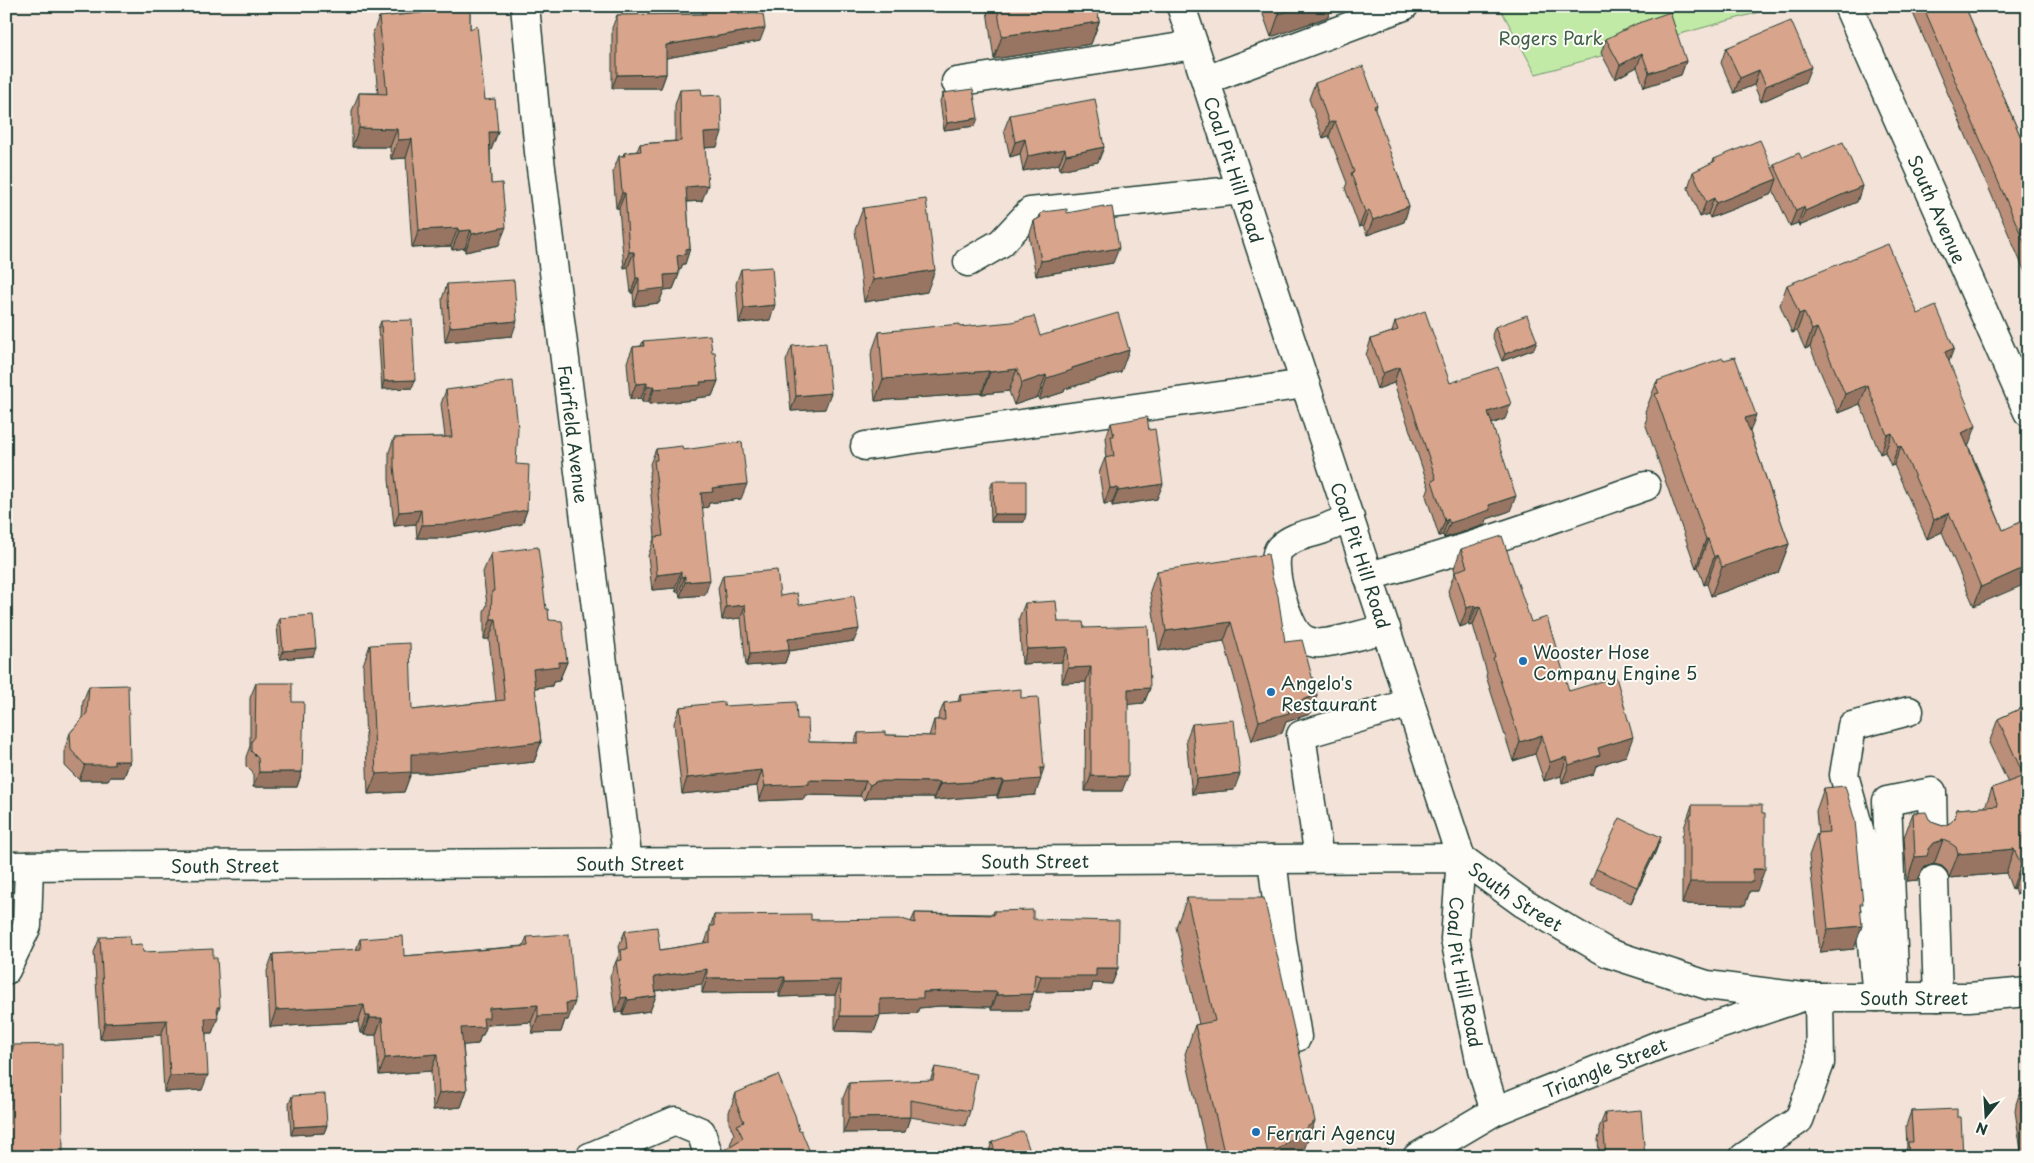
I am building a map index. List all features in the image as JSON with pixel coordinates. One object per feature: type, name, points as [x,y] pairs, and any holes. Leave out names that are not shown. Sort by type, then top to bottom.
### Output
[{"type":"street","name":"Fairfield Avenue","points":[[525,6],[539,152],[628,863]]},
{"type":"street","name":"Coal Pit Hill Road","points":[[1182,6],[1461,858],[1455,938],[1482,1070],[1495,1112]]},
{"type":"street","points":[[1206,80],[1404,6]]},
{"type":"street","name":"South Avenue","points":[[1848,6],[2028,412]]},
{"type":"street","points":[[956,82],[1194,45]]},
{"type":"street","points":[[968,262],[1001,243],[1030,212],[1242,190]]},
{"type":"street","points":[[865,446],[1305,384]]},
{"type":"street","points":[[1368,576],[1526,527],[1646,486]]},
{"type":"street","points":[[1350,518],[1320,530],[1297,536],[1278,550],[1275,562],[1280,591],[1289,620],[1301,638],[1317,643],[1362,635],[1386,628]]},
{"type":"street","points":[[1320,858],[1302,735],[1410,704]]},
{"type":"street","points":[[1886,997],[1862,840],[1844,775],[1852,726],[1908,711]]},
{"type":"street","points":[[1886,997],[1887,801],[1932,792],[1933,834]]},
{"type":"street","name":"South Street","points":[[18,866],[1461,858],[1523,903],[1608,953],[1708,985],[1810,997],[1969,997],[2028,992]]},
{"type":"street","points":[[1272,859],[1296,1038]]},
{"type":"street","points":[[6,970],[28,926],[18,866]]},
{"type":"street","points":[[1934,880],[1938,997]]},
{"type":"street","points":[[1744,1157],[1799,1120],[1820,1063],[1810,997]]},
{"type":"street","name":"Triangle Street","points":[[1417,1157],[1495,1112],[1659,1045],[1810,997]]},
{"type":"street","points":[[590,1157],[675,1121],[701,1132],[709,1157]]},
{"type":"green space","name":"Rogers Park","points":[[1499,6],[1781,6],[1536,74]]},
{"type":"building","points":[[422,6],[470,6],[470,29],[477,26],[485,100],[495,99],[498,132],[489,132],[491,184],[502,183],[506,227],[472,234],[471,230],[459,231],[458,228],[419,230],[412,139],[398,140],[397,129],[359,128],[359,93],[387,94],[379,17],[422,13]]},
{"type":"building","points":[[705,6],[738,6],[739,14],[763,14],[765,28],[666,45],[666,74],[617,75],[617,15],[706,14]]},
{"type":"building","points":[[997,6],[1097,6],[1099,22],[1002,36]]},
{"type":"building","points":[[1276,6],[1303,6],[1279,14]]},
{"type":"building","points":[[1923,6],[1965,6],[2028,154],[2028,251]]},
{"type":"building","points":[[1670,12],[1686,61],[1649,73],[1642,53],[1620,65],[1606,39],[1636,24]]},
{"type":"building","points":[[1791,21],[1811,67],[1766,86],[1759,70],[1740,78],[1726,48]]},
{"type":"building","points":[[1363,66],[1377,105],[1374,106],[1409,206],[1373,220],[1369,210],[1365,212],[1351,173],[1354,172],[1335,121],[1329,123],[1315,83]]},
{"type":"building","points":[[701,89],[702,96],[721,95],[722,132],[704,133],[708,185],[686,187],[690,248],[686,249],[686,254],[677,256],[679,274],[664,275],[665,288],[639,291],[639,278],[636,278],[634,252],[629,252],[625,193],[622,193],[619,156],[625,156],[624,153],[641,151],[640,144],[681,141],[680,90]]},
{"type":"building","points":[[973,89],[978,118],[947,123],[943,93]]},
{"type":"building","points":[[1095,99],[1104,147],[1066,155],[1065,149],[1028,156],[1025,139],[1015,142],[1010,115]]},
{"type":"building","points":[[1760,140],[1777,179],[1716,203],[1714,198],[1706,202],[1693,172],[1715,161],[1714,159]]},
{"type":"building","points":[[1843,142],[1862,186],[1805,211],[1804,207],[1796,211],[1774,164],[1799,153],[1802,159]]},
{"type":"building","points":[[926,199],[935,270],[873,280],[863,208]]},
{"type":"building","points":[[1104,206],[1104,208],[1112,207],[1119,248],[1041,261],[1034,221],[1041,217],[1040,215],[1043,212],[1067,209],[1067,213]]},
{"type":"building","points":[[1888,244],[1918,314],[1936,306],[1954,348],[1945,352],[1976,426],[1962,433],[2003,530],[2027,519],[2028,522],[2028,566],[1981,587],[1949,513],[1934,520],[1901,446],[1898,447],[1892,433],[1887,435],[1867,385],[1845,394],[1817,328],[1812,330],[1804,312],[1799,314],[1787,285]]},
{"type":"building","points":[[772,267],[775,305],[744,308],[741,269]]},
{"type":"building","points":[[514,280],[517,321],[450,327],[447,284]]},
{"type":"building","points":[[1425,311],[1450,383],[1498,367],[1511,404],[1488,412],[1516,496],[1489,505],[1490,510],[1450,523],[1448,519],[1445,521],[1432,481],[1436,479],[1399,367],[1383,373],[1371,339],[1398,330],[1395,322]]},
{"type":"building","points":[[1118,313],[1129,350],[1047,378],[1046,375],[1022,383],[1017,369],[883,379],[879,332],[960,324],[960,327],[1012,322],[1034,316],[1040,336]]},
{"type":"building","points":[[1527,315],[1537,341],[1505,354],[1495,327]]},
{"type":"building","points":[[412,320],[415,380],[384,381],[381,321]]},
{"type":"building","points":[[710,335],[712,352],[715,352],[718,381],[700,382],[701,385],[654,389],[654,386],[647,387],[647,383],[636,384],[633,347],[644,346],[643,341]]},
{"type":"building","points":[[826,343],[831,393],[796,396],[792,346]]},
{"type":"building","points":[[1735,357],[1756,415],[1745,418],[1789,544],[1722,567],[1717,555],[1714,557],[1708,539],[1706,539],[1655,394],[1659,393],[1655,384],[1658,383],[1657,381],[1723,358],[1724,360]]},
{"type":"building","points":[[513,381],[518,428],[516,464],[529,465],[527,510],[449,524],[422,525],[421,510],[399,512],[394,466],[394,438],[452,437],[446,390]]},
{"type":"building","points":[[1147,417],[1149,430],[1155,429],[1163,484],[1118,491],[1118,488],[1110,488],[1105,458],[1114,456],[1111,436],[1114,436],[1111,423]]},
{"type":"building","points":[[742,442],[747,484],[712,488],[713,492],[701,493],[710,580],[685,582],[685,576],[681,577],[681,572],[657,575],[654,541],[655,537],[663,536],[654,460],[657,460],[656,449],[682,446],[683,450]]},
{"type":"building","points":[[993,481],[1026,481],[1026,514],[994,514]]},
{"type":"building","points":[[1502,536],[1531,622],[1547,617],[1569,691],[1616,677],[1633,737],[1598,748],[1600,755],[1569,765],[1567,757],[1550,762],[1542,735],[1520,742],[1493,658],[1495,657],[1480,606],[1476,607],[1475,605],[1467,608],[1455,572],[1467,567],[1461,549]]},
{"type":"building","points":[[538,547],[546,609],[548,609],[549,620],[562,621],[567,662],[559,662],[559,666],[533,669],[541,742],[437,754],[411,754],[411,772],[376,774],[370,645],[410,643],[412,710],[505,700],[496,619],[491,619],[492,591],[494,591],[491,553]]},
{"type":"building","points":[[1268,554],[1278,596],[1285,642],[1302,640],[1317,695],[1287,705],[1289,713],[1259,721],[1231,622],[1166,631],[1157,571]]},
{"type":"building","points":[[777,570],[780,596],[797,593],[799,605],[854,596],[859,629],[788,639],[789,650],[750,654],[745,605],[726,607],[723,575]]},
{"type":"building","points":[[1056,601],[1058,622],[1083,622],[1084,628],[1148,626],[1150,688],[1128,689],[1128,776],[1091,776],[1091,667],[1068,668],[1067,647],[1027,649],[1025,603]]},
{"type":"building","points":[[313,615],[316,648],[283,651],[280,618]]},
{"type":"building","points":[[256,683],[292,683],[292,702],[304,702],[302,772],[259,772],[258,758],[251,751],[251,742],[255,737]]},
{"type":"building","points":[[128,685],[130,761],[114,761],[114,765],[85,765],[71,750],[70,733],[87,713],[89,686]]},
{"type":"building","points":[[1021,689],[1021,698],[1038,697],[1044,768],[1040,768],[1041,779],[940,784],[940,782],[877,781],[870,785],[866,781],[809,780],[809,784],[765,786],[762,770],[687,778],[680,707],[724,702],[724,706],[796,702],[797,719],[808,719],[809,742],[858,743],[858,733],[885,732],[885,735],[935,736],[934,720],[945,720],[944,703],[961,701],[960,695]]},
{"type":"building","points":[[2028,705],[2028,869],[2025,870],[2023,864],[2021,865],[2014,849],[1958,854],[1956,847],[1943,840],[1934,843],[1929,849],[1927,856],[1915,857],[1913,813],[1926,812],[1929,819],[1943,826],[1955,818],[1957,809],[1998,806],[1992,788],[2024,776],[1998,719]]},
{"type":"building","points":[[1234,720],[1240,774],[1197,779],[1192,724]]},
{"type":"building","points":[[1845,786],[1855,821],[1863,904],[1860,904],[1862,926],[1828,929],[1817,833],[1829,832],[1824,788]]},
{"type":"building","points":[[1692,805],[1762,805],[1762,813],[1765,813],[1765,869],[1753,869],[1753,882],[1690,882],[1690,815],[1692,815]]},
{"type":"building","points":[[1620,818],[1661,837],[1637,887],[1596,869]]},
{"type":"building","points":[[1187,898],[1264,898],[1315,1121],[1272,1154],[1260,1157],[1225,1157],[1195,1025],[1215,1021]]},
{"type":"building","points":[[1033,910],[1033,919],[1119,921],[1118,968],[1096,968],[1096,976],[1041,976],[1035,974],[1033,994],[997,995],[997,992],[946,991],[923,992],[923,998],[880,999],[880,1016],[840,1016],[841,980],[785,981],[785,977],[707,978],[707,969],[654,977],[656,996],[628,1000],[627,997],[621,998],[616,961],[622,960],[621,950],[627,949],[625,931],[657,927],[660,950],[710,942],[710,926],[714,926],[714,915],[811,914],[811,920],[902,919],[915,923],[915,913],[994,915],[994,911]]},
{"type":"building","points":[[569,934],[575,1002],[566,1003],[567,1015],[538,1016],[538,1005],[489,1008],[489,1018],[483,1018],[484,1027],[461,1028],[467,1090],[439,1093],[437,1054],[385,1058],[382,1018],[366,1016],[364,1005],[276,1010],[273,954],[361,949],[360,939],[403,936],[404,956],[528,946],[527,937]]},
{"type":"building","points":[[129,936],[130,945],[142,944],[143,952],[213,949],[213,958],[217,958],[220,1007],[217,1007],[218,1018],[205,1018],[208,1075],[170,1076],[167,1020],[105,1023],[100,937]]},
{"type":"building","points":[[62,1044],[63,1157],[6,1157],[6,1124],[10,1124],[10,1049],[13,1049],[13,1045]]},
{"type":"building","points":[[935,1067],[977,1074],[970,1111],[910,1100],[910,1117],[849,1118],[849,1083],[933,1080]]},
{"type":"building","points":[[778,1075],[795,1115],[799,1131],[801,1130],[812,1157],[707,1157],[721,1152],[743,1138],[737,1125],[744,1122],[736,1103],[736,1093]]},
{"type":"building","points":[[2028,1088],[2027,1143],[2020,1096],[2023,1096],[2021,1089]]},
{"type":"building","points":[[325,1094],[327,1125],[294,1127],[292,1096]]},
{"type":"building","points":[[1957,1109],[1957,1117],[1961,1117],[1963,1157],[1909,1157],[1908,1142],[1913,1142],[1911,1111]]},
{"type":"building","points":[[1641,1110],[1645,1157],[1606,1157],[1603,1123],[1606,1123],[1605,1113]]},
{"type":"building","points":[[1023,1131],[1032,1157],[997,1157],[992,1142]]},
{"type":"place","name":"Wooster Hose Company Engine 5","points":[[1523,661]]},
{"type":"place","name":"Angelo's Restaurant","points":[[1271,692]]},
{"type":"place","name":"Ferrari Agency","points":[[1256,1132]]}]
